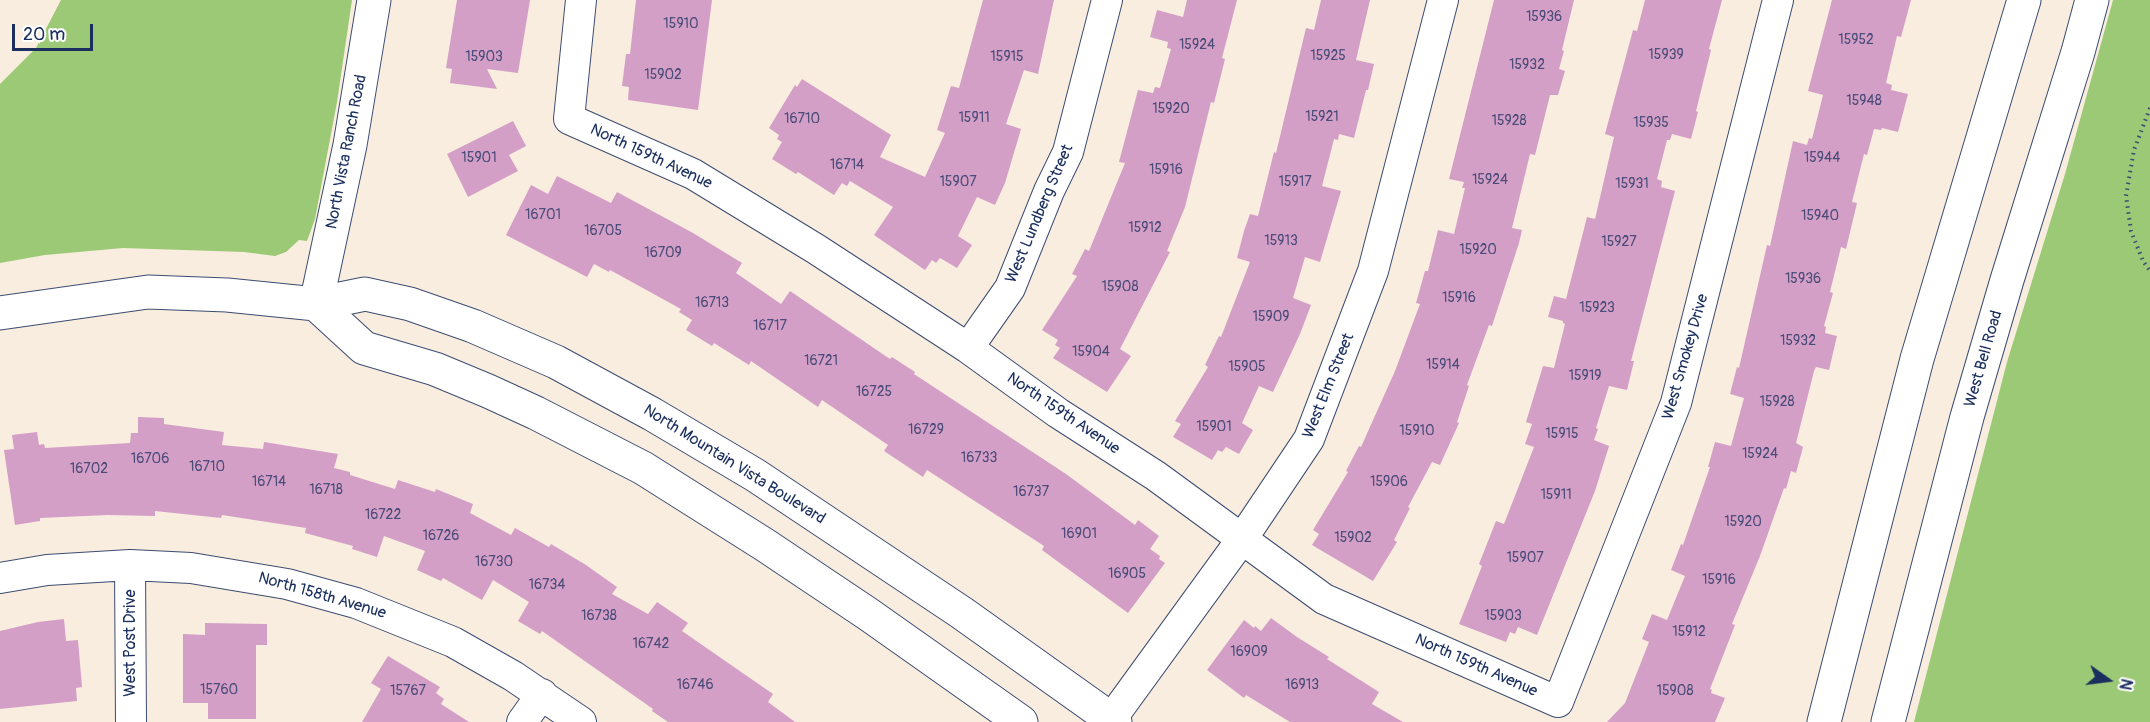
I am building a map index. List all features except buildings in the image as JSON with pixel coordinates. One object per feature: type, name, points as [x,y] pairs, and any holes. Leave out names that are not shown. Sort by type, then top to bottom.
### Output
[{"type":"street","name":"North Vista Ranch Road","points":[[316,304],[350,145],[374,0]]},
{"type":"street","name":"North 159th Avenue","points":[[580,0],[569,119],[693,174],[816,249],[968,348],[1058,413],[1156,476],[1324,599],[1558,702]]},
{"type":"street","name":"West Lundberg Street","points":[[968,348],[1010,288],[1049,191],[1068,152],[1107,0]]},
{"type":"street","name":"West Elm Street","points":[[1112,721],[1242,539],[1309,439],[1373,271],[1443,0]]},
{"type":"street","name":"West Smokey Drive","points":[[1558,702],[1676,403],[1778,0]]},
{"type":"street","points":[[1824,722],[1917,359],[2024,0]]},
{"type":"street","name":"West Bell Road","points":[[1888,722],[1967,417],[2092,0]]},
{"type":"street","name":"North Mountain Vista Boulevard","points":[[0,313],[148,292],[227,295],[316,304],[365,294],[410,304],[473,326],[556,362],[652,414],[755,476],[962,613],[1112,721]]},
{"type":"street","points":[[316,304],[364,348],[435,369],[488,391],[545,417],[643,468],[765,545],[868,614],[1021,722]]},
{"type":"street","name":"North 158th Avenue","points":[[0,578],[47,570],[130,565],[191,568],[287,584],[356,603],[453,642],[542,694],[581,722]]},
{"type":"street","name":"West Post Drive","points":[[130,565],[131,722]]},
{"type":"street","points":[[522,722],[542,694]]},
{"type":"path","points":[[2150,108],[2134,150],[2126,196],[2131,231],[2143,261],[2150,271]]},
{"type":"green space","points":[[61,0],[352,0],[337,102],[315,219],[307,241],[299,240],[286,252],[275,256],[244,252],[123,248],[45,255],[0,263],[0,84],[36,48]]},
{"type":"green space","points":[[2113,0],[2150,0],[2150,722],[1914,722],[2007,362],[2065,174]]}]
